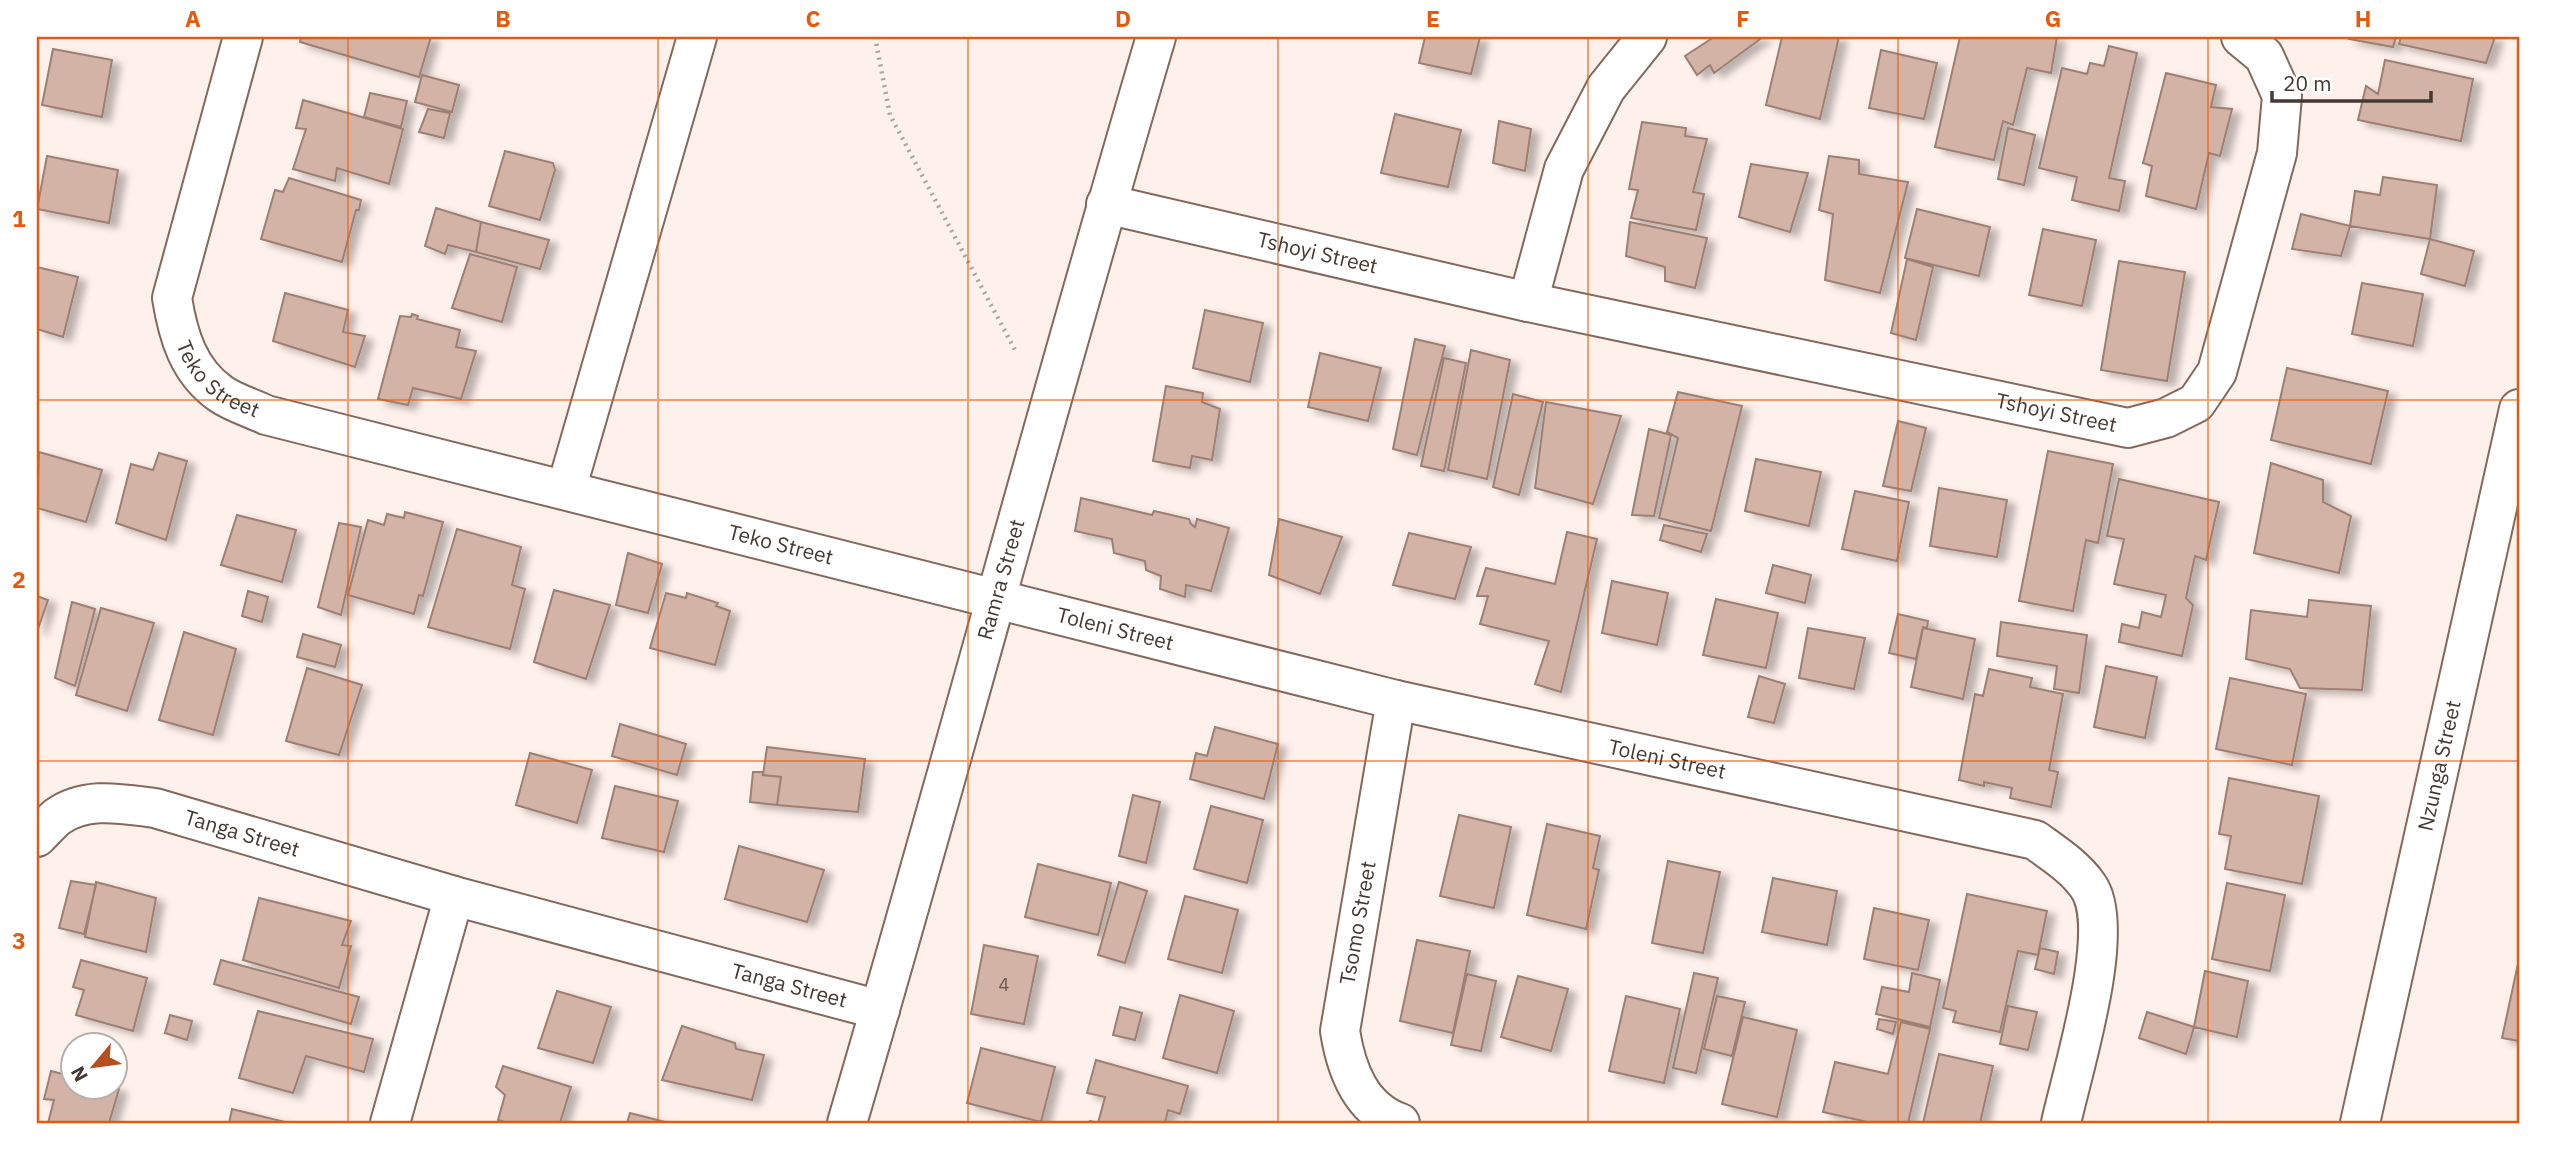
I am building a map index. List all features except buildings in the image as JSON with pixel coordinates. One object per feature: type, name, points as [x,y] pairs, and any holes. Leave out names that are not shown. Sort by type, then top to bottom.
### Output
[{"type":"street","name":"Teko Street","points":[[243,37],[172,298],[178,334],[198,374],[222,395],[266,415],[997,600]]},
{"type":"street","points":[[566,490],[697,37]]},
{"type":"street","name":"Ramra Street","points":[[847,1123],[997,600],[1106,204],[1156,37]]},
{"type":"street","points":[[1528,302],[1564,169],[1606,88],[1647,37]]},
{"type":"street","name":"Tshoyi Street","points":[[1106,204],[1528,302],[2128,428],[2166,418],[2196,403],[2217,372],[2277,153],[2281,96],[2264,56],[2241,37]]},
{"type":"street","name":"Nzunga Street","points":[[2360,1123],[2519,409]]},
{"type":"street","name":"Toleni Street","points":[[997,600],[1396,700],[2035,840],[2067,864],[2090,887],[2099,919],[2098,962],[2061,1123]]},
{"type":"street","name":"Tsomo Street","points":[[1396,700],[1340,1031],[1345,1062],[1367,1102],[1399,1123]]},
{"type":"street","name":"Tanga Street","points":[[37,837],[57,817],[84,804],[155,808],[454,896],[880,1010]]},
{"type":"street","points":[[390,1123],[454,896]]},
{"type":"path","points":[[875,37],[890,115],[1049,414]]}]
